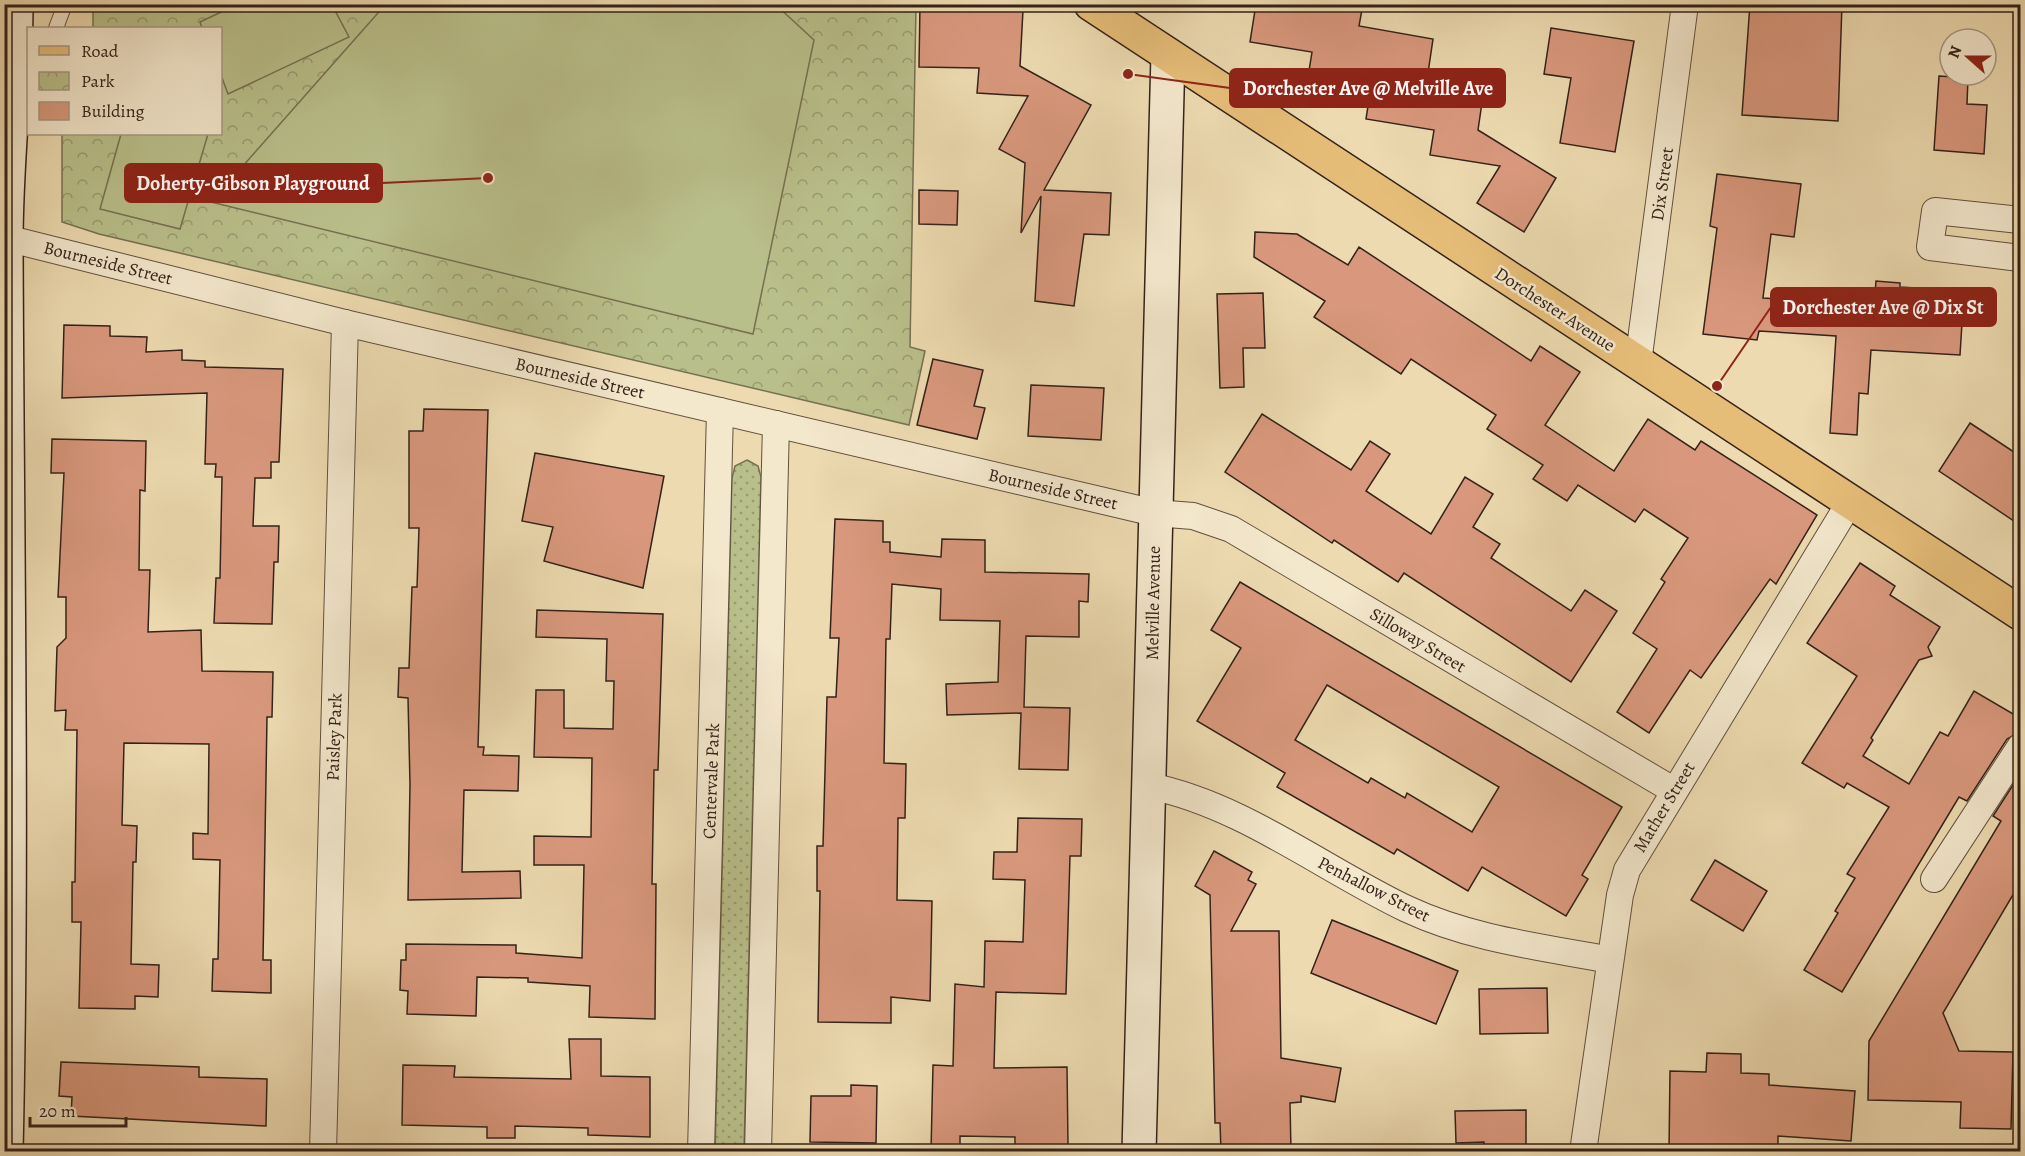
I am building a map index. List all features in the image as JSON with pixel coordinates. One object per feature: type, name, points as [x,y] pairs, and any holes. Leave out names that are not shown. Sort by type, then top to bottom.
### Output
[{"type":"main road","name":"Dorchester Avenue","points":[[1107,10],[1168,55],[2020,613]]},
{"type":"street","points":[[6,1152],[10,977],[6,238],[16,67],[16,4]]},
{"type":"street","name":"Dix Street","points":[[1638,363],[1685,4]]},
{"type":"street","name":"Melville Avenue","points":[[1139,1152],[1168,55]]},
{"type":"street","points":[[2020,220],[1935,211],[1930,247],[2020,258]]},
{"type":"street","name":"Bourneside Street","points":[[6,238],[345,324],[1155,513]]},
{"type":"street","name":"Paisley Park","points":[[323,1152],[345,324]]},
{"type":"street","name":"Centervale Park","points":[[701,1152],[720,411]]},
{"type":"street","points":[[758,1152],[776,424]]},
{"type":"street","name":"Mather Street","points":[[1583,1152],[1620,895],[1628,870],[1673,790],[1850,502]]},
{"type":"street","name":"Silloway Street","points":[[1155,513],[1193,516],[1231,529],[1673,790]]},
{"type":"street","points":[[1934,879],[2020,747]]},
{"type":"street","name":"Penhallow Street","points":[[1149,786],[1188,796],[1225,812],[1398,904],[1448,925],[1489,937],[1611,960]]},
{"type":"lane","points":[[56,27],[65,4]]},
{"type":"green space","points":[[93,5],[916,5],[910,347],[925,351],[909,425],[99,234],[62,222],[62,135],[222,135],[222,27],[93,27]]},
{"type":"green space","points":[[236,5],[332,5],[349,37],[228,94],[222,78],[222,27],[202,27],[200,22]]},
{"type":"green space","points":[[385,5],[776,5],[814,40],[753,334],[211,202]]},
{"type":"green space","points":[[121,135],[208,135],[180,229],[100,209]]},
{"type":"green space","points":[[747,460],[758,466],[761,477],[744,1151],[715,1152],[732,478],[735,466]]},
{"type":"building","points":[[920,4],[960,4],[960,7],[1023,10],[1020,66],[1091,105],[1044,190],[1111,193],[1109,235],[1084,234],[1074,306],[1035,301],[1041,196],[1021,233],[1025,163],[999,149],[1028,96],[977,93],[979,68],[919,67]]},
{"type":"building","points":[[1256,4],[1363,4],[1359,26],[1433,39],[1428,73],[1485,82],[1478,130],[1556,178],[1524,232],[1477,203],[1500,166],[1430,155],[1434,130],[1366,119],[1371,87],[1308,77],[1312,52],[1250,42]]},
{"type":"building","points":[[1750,4],[1842,4],[1838,121],[1742,115]]},
{"type":"building","points":[[1551,28],[1634,41],[1615,152],[1560,143],[1571,78],[1544,74]]},
{"type":"building","points":[[1938,87],[1968,87],[1967,104],[1987,105],[1984,154],[1934,150]]},
{"type":"building","points":[[1717,174],[1801,184],[1794,237],[1771,234],[1763,298],[1874,305],[1876,281],[1900,283],[1900,287],[1964,291],[1960,355],[1871,350],[1868,394],[1859,393],[1857,435],[1830,433],[1836,336],[1759,331],[1757,340],[1703,334],[1717,228],[1710,226]]},
{"type":"building","points":[[919,190],[958,191],[957,225],[919,224]]},
{"type":"building","points":[[1255,232],[1297,234],[1348,265],[1359,247],[1531,361],[1540,346],[1580,372],[1545,425],[1614,471],[1648,419],[1695,450],[1701,441],[1817,515],[1776,584],[1770,579],[1701,678],[1690,670],[1649,733],[1617,712],[1657,649],[1633,633],[1665,582],[1661,579],[1688,538],[1644,509],[1635,522],[1578,485],[1567,501],[1533,479],[1543,465],[1487,429],[1496,415],[1411,359],[1401,374],[1314,317],[1325,301],[1254,257]]},
{"type":"building","points":[[1263,293],[1265,348],[1243,348],[1244,387],[1220,388],[1217,294]]},
{"type":"building","points":[[64,325],[110,326],[110,336],[147,337],[146,352],[182,350],[182,360],[205,361],[205,367],[283,369],[279,462],[271,462],[271,478],[255,478],[253,526],[279,526],[278,562],[274,562],[272,624],[214,623],[216,578],[220,578],[222,477],[215,477],[216,464],[205,464],[207,393],[62,398]]},
{"type":"building","points":[[933,359],[983,370],[974,406],[985,408],[977,439],[917,425]]},
{"type":"building","points":[[1031,385],[1104,388],[1101,440],[1028,436]]},
{"type":"building","points":[[424,409],[488,410],[478,747],[484,747],[483,755],[519,756],[518,791],[464,790],[462,872],[520,871],[521,898],[408,900],[410,784],[408,698],[398,697],[399,668],[409,668],[412,587],[417,587],[419,528],[409,528],[409,431],[423,431]]},
{"type":"building","points":[[1262,414],[1351,470],[1370,441],[1390,454],[1366,491],[1431,534],[1465,477],[1493,494],[1473,527],[1500,544],[1491,558],[1571,611],[1585,590],[1617,611],[1571,682],[1404,573],[1398,582],[1334,540],[1332,543],[1225,472]]},
{"type":"building","points":[[1970,423],[2020,456],[2020,525],[1939,471]]},
{"type":"building","points":[[52,439],[146,441],[145,491],[140,490],[139,570],[150,570],[148,632],[201,630],[202,671],[273,672],[272,717],[267,717],[263,960],[271,960],[271,993],[212,991],[213,959],[218,959],[220,860],[193,859],[193,833],[208,834],[209,744],[124,743],[122,825],[137,826],[136,862],[133,862],[131,964],[159,965],[158,997],[135,996],[135,1009],[79,1008],[81,922],[72,922],[72,882],[75,882],[77,730],[65,730],[66,710],[55,711],[57,647],[66,638],[66,597],[58,597],[64,473],[51,473]]},
{"type":"building","points":[[535,453],[664,476],[643,588],[544,561],[553,527],[522,521]]},
{"type":"building","points":[[835,519],[883,521],[883,542],[890,542],[890,552],[941,557],[942,539],[985,540],[985,572],[1089,574],[1088,602],[1079,601],[1079,637],[1026,636],[1024,707],[1070,708],[1068,770],[1019,769],[1021,713],[947,715],[946,684],[998,682],[1000,621],[940,620],[941,589],[892,584],[890,639],[886,639],[884,763],[906,764],[905,818],[898,818],[897,900],[932,901],[930,1001],[891,997],[891,1023],[818,1022],[820,891],[817,891],[817,846],[823,846],[827,697],[836,697],[839,638],[830,638]]},
{"type":"building","points":[[1860,563],[1895,586],[1890,595],[1940,627],[1928,647],[1932,656],[1919,660],[1871,738],[1873,740],[1863,756],[1909,784],[1940,732],[1948,736],[1974,691],[2020,718],[2020,732],[2007,739],[1967,801],[1959,797],[1842,992],[1804,970],[1838,913],[1835,911],[1855,878],[1847,874],[1889,807],[1847,783],[1844,788],[1802,763],[1857,676],[1807,643]]},
{"type":"building","points":[[1240,582],[1622,807],[1582,875],[1588,879],[1566,916],[1482,867],[1468,891],[1397,849],[1394,854],[1277,787],[1285,773],[1197,721],[1241,648],[1211,630]],"holes":[[[1327,685],[1499,787],[1472,832],[1407,793],[1405,798],[1371,778],[1368,783],[1295,740]]]},
{"type":"building","points":[[537,610],[663,614],[658,770],[654,770],[652,884],[656,884],[655,1019],[589,1017],[590,986],[528,982],[528,978],[477,977],[476,1016],[407,1014],[408,991],[400,990],[401,960],[406,960],[406,944],[516,945],[516,953],[582,958],[584,865],[534,865],[534,836],[591,837],[592,758],[534,757],[536,690],[564,690],[564,728],[613,729],[614,681],[606,681],[607,639],[536,637]]},
{"type":"building","points":[[2020,774],[2020,883],[1943,1013],[1959,1051],[2013,1052],[2011,1129],[1960,1128],[1961,1102],[1868,1100],[1869,1041],[2001,821],[1993,816]]},
{"type":"building","points":[[1018,818],[1082,819],[1081,856],[1070,856],[1066,994],[996,992],[994,1068],[1067,1067],[1068,1145],[1015,1146],[1015,1137],[960,1136],[960,1152],[931,1151],[933,1065],[953,1066],[955,984],[984,987],[985,941],[1023,942],[1025,880],[993,879],[994,852],[1017,852]]},
{"type":"building","points":[[1214,851],[1252,872],[1248,880],[1256,884],[1231,931],[1279,931],[1281,1058],[1341,1068],[1335,1102],[1301,1096],[1301,1102],[1290,1103],[1291,1152],[1221,1152],[1220,1123],[1215,1123],[1210,895],[1195,886]]},
{"type":"building","points":[[1715,860],[1767,891],[1743,931],[1691,900]]},
{"type":"building","points":[[1332,920],[1458,971],[1436,1024],[1311,973]]},
{"type":"building","points":[[1547,988],[1548,1033],[1480,1034],[1479,989]]},
{"type":"building","points":[[569,1039],[601,1039],[601,1076],[650,1077],[650,1137],[588,1135],[588,1128],[515,1126],[515,1138],[487,1138],[487,1127],[402,1125],[403,1065],[455,1066],[454,1077],[571,1079]]},
{"type":"building","points":[[1707,1053],[1741,1054],[1741,1073],[1769,1074],[1769,1085],[1855,1091],[1851,1141],[1778,1136],[1778,1152],[1669,1152],[1670,1071],[1706,1072]]},
{"type":"building","points":[[61,1062],[199,1067],[199,1077],[267,1079],[266,1126],[71,1116],[72,1097],[59,1096]]},
{"type":"building","points":[[851,1085],[877,1086],[876,1143],[810,1142],[811,1096],[851,1096]]},
{"type":"building","points":[[1526,1110],[1526,1152],[1484,1152],[1484,1142],[1456,1143],[1455,1111]]},
{"type":"place","name":"Dorchester Ave @ Melville Ave","points":[[1128,74]]},
{"type":"place","name":"Doherty-Gibson Playground","points":[[488,178]]},
{"type":"place","name":"Dorchester Ave @ Dix St","points":[[1717,386]]}]
